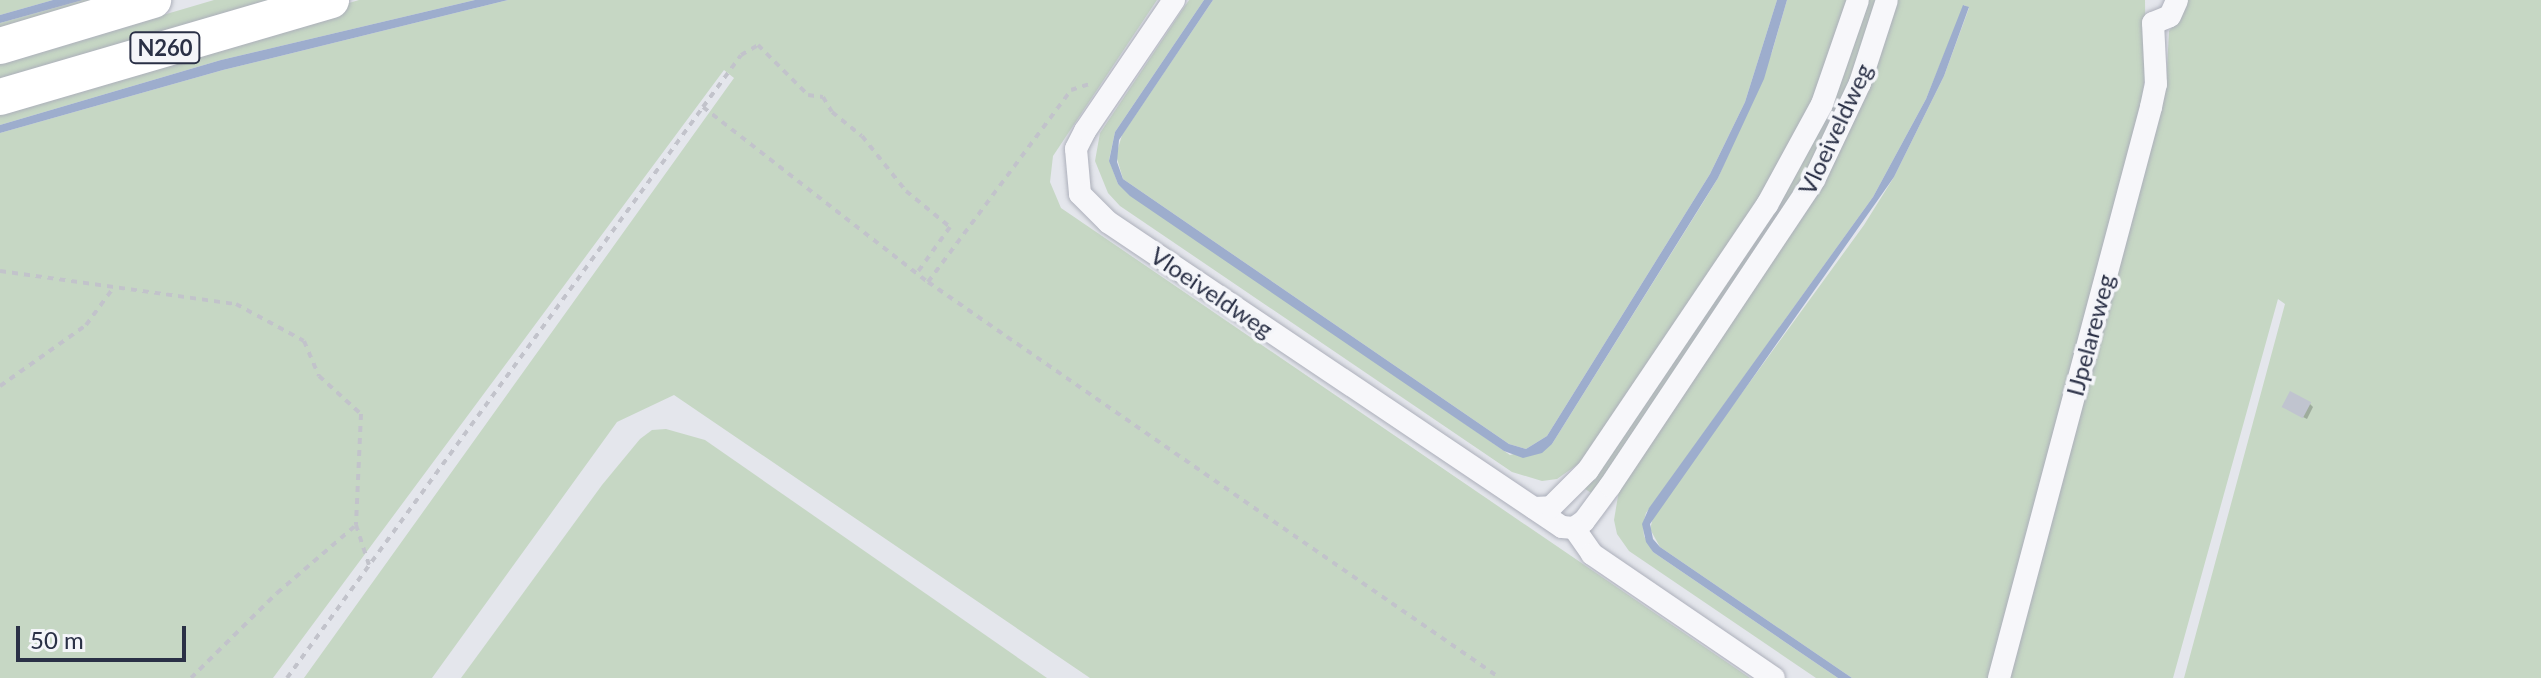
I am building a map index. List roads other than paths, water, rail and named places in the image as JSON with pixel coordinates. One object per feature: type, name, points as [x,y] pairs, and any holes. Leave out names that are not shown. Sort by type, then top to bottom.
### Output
[{"type":"main road","name":"N260","points":[[0,46],[153,0]]},
{"type":"main road","name":"N260","points":[[0,97],[331,0]]},
{"type":"street","name":"Vloeiveldweg","points":[[1174,0],[1076,149],[1080,194],[1096,213],[1562,527],[1574,528],[1584,521],[1610,486],[1814,180],[1860,83],[1887,0]]},
{"type":"street","name":"Vloeiveldweg","points":[[1534,508],[1551,507],[1588,470],[1767,205],[1822,104],[1858,0]]},
{"type":"street","name":"IJpelareweg","points":[[1999,678],[2151,107],[2156,84],[2153,23],[2170,16],[2177,0]]},
{"type":"street","points":[[1574,528],[1592,554],[1774,678]]},
{"type":"water","points":[[53,0],[83,0],[0,23],[0,15]]},
{"type":"water","points":[[475,0],[508,0],[223,70],[0,133],[0,125],[221,60]]},
{"type":"water","points":[[1204,0],[1213,0],[1119,140],[1117,162],[1123,179],[1509,444],[1526,449],[1547,436],[1710,174],[1745,102],[1777,0],[1787,0],[1764,79],[1718,178],[1552,444],[1542,453],[1523,458],[1504,451],[1130,196],[1118,184],[1109,161],[1115,132]]},
{"type":"water","points":[[1963,5],[1969,7],[1944,76],[1894,177],[1650,524],[1653,539],[1660,547],[1852,678],[1838,678],[1653,552],[1646,542],[1642,524],[1649,508],[1873,197],[1926,99]]}]
